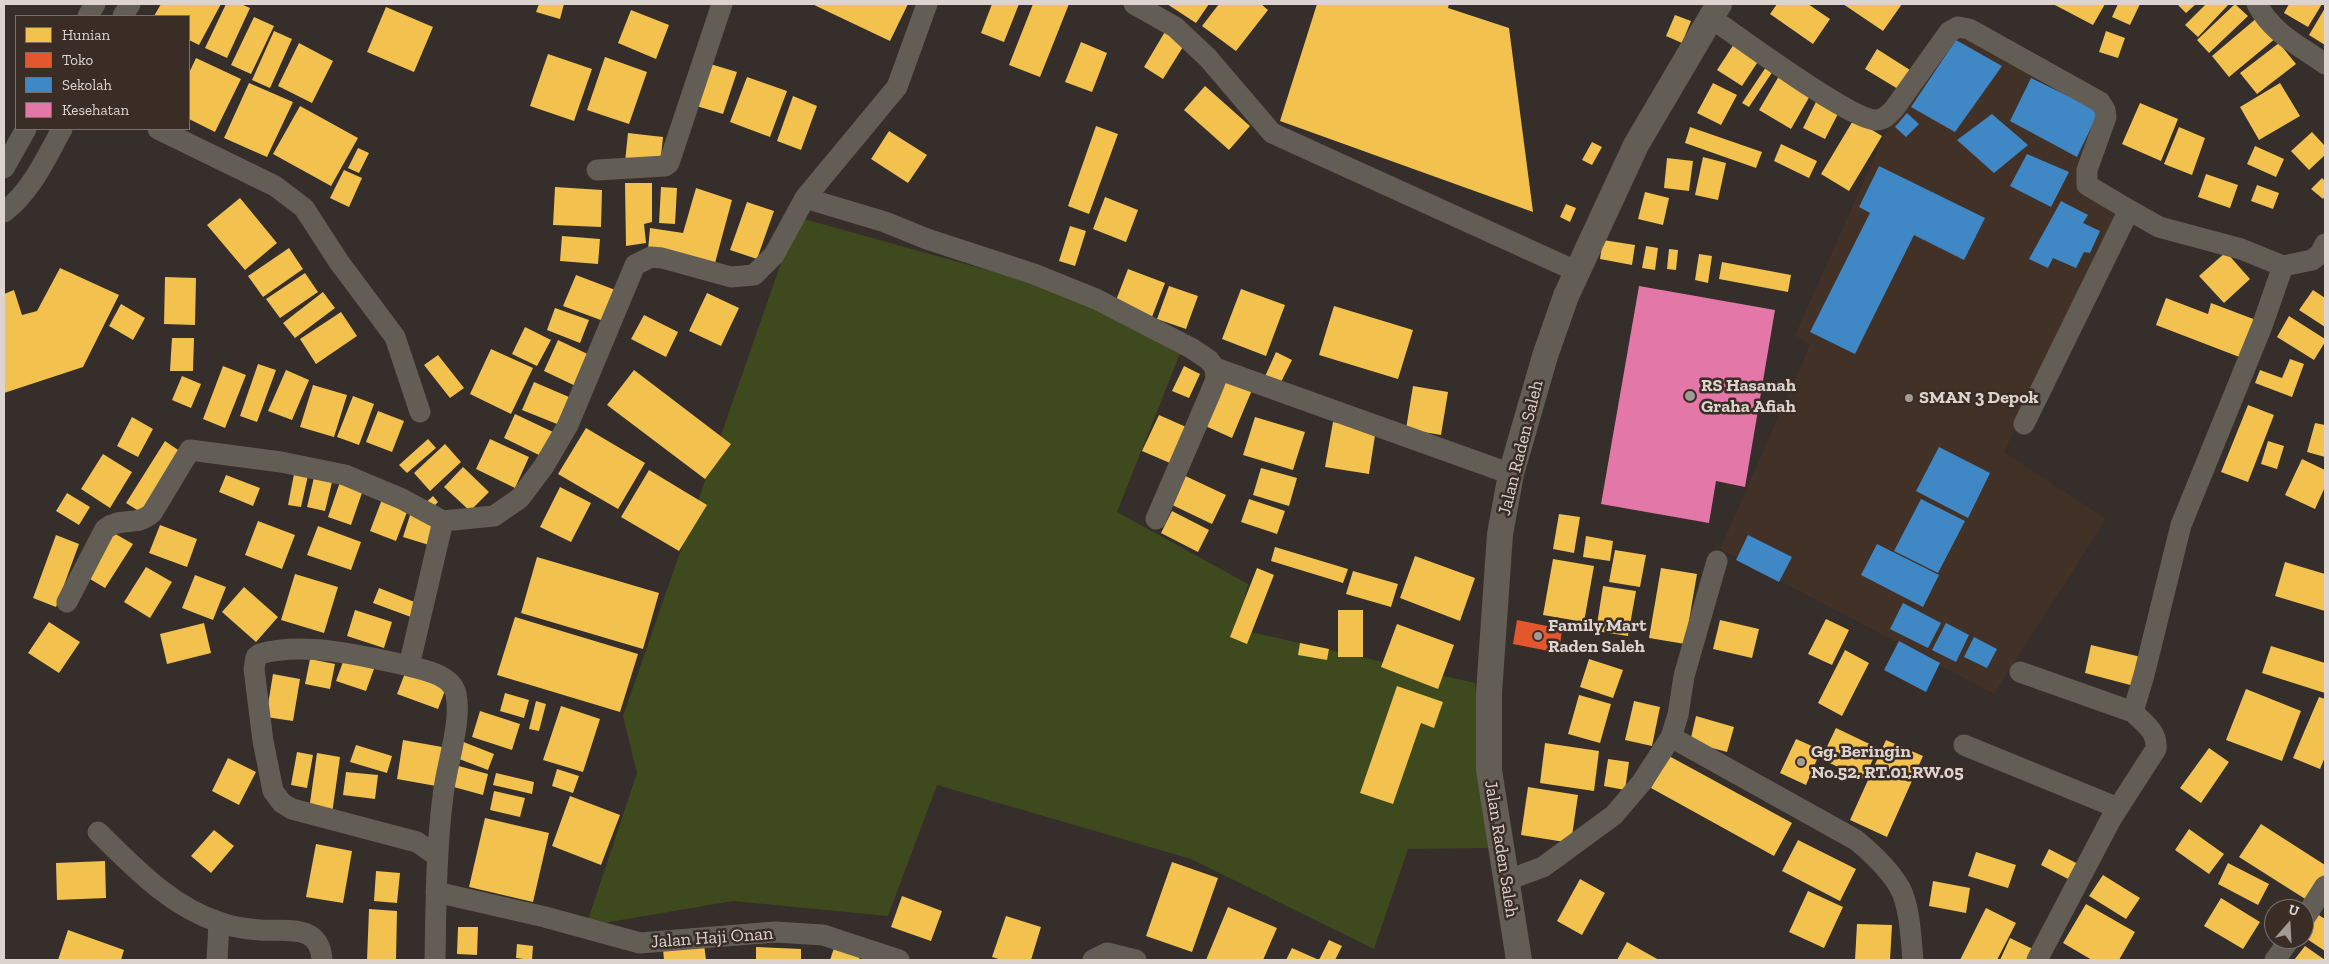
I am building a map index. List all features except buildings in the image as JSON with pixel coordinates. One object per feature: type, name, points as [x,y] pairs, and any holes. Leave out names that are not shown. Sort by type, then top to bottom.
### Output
[{"type":"street","points":[[89,15],[95,4]]},
{"type":"street","points":[[124,15],[130,4]]},
{"type":"street","points":[[597,170],[665,166],[669,163],[722,4]]},
{"type":"street","points":[[67,602],[105,529],[113,523],[125,520],[137,522],[145,520],[152,513],[190,450],[281,462],[346,475],[402,499],[443,521],[494,516],[520,498],[544,466],[568,425],[635,266],[651,257],[662,258],[730,277],[754,275],[774,255],[804,198],[897,88],[927,4]]},
{"type":"street","points":[[1134,4],[1175,27],[1208,58],[1272,133],[1578,272]]},
{"type":"street","points":[[2257,4],[2274,27],[2292,43],[2325,64]]},
{"type":"street","points":[[1715,11],[1834,101],[1868,119],[1877,121],[1885,118],[1894,109],[1949,32],[1958,28],[1969,28],[2100,102],[2105,110],[2106,117],[2087,170],[2087,185],[2159,226],[2241,249],[2283,266],[2319,267],[2320,254],[2325,244]]},
{"type":"street","name":"Jalan Raden Saleh","points":[[1520,959],[1505,881],[1489,770],[1489,693],[1500,534],[1511,474],[1545,356],[1578,272],[1636,145],[1715,11]]},
{"type":"street","points":[[4,168],[25,130]]},
{"type":"street","points":[[4,210],[16,203],[36,176],[61,130]]},
{"type":"street","points":[[160,130],[275,186],[304,208],[339,262],[395,337],[420,412]]},
{"type":"street","points":[[804,198],[885,222],[927,239],[1034,274],[1096,299],[1192,348],[1209,360],[1216,368],[1511,474]]},
{"type":"street","points":[[2024,424],[2129,210]]},
{"type":"street","points":[[2133,712],[2181,525],[2262,326],[2283,266]]},
{"type":"street","points":[[1156,519],[1216,379],[1216,368]]},
{"type":"street","points":[[409,666],[443,521]]},
{"type":"street","points":[[1505,881],[1543,867],[1614,815],[1642,782],[1671,738],[1678,715],[1684,676],[1717,561]]},
{"type":"street","points":[[435,960],[437,856],[443,794],[455,730],[456,692],[436,674],[361,655],[292,648],[260,654],[256,657],[254,669],[262,741],[274,791],[282,803],[292,809],[417,842],[437,856]]},
{"type":"street","points":[[2020,672],[2133,712],[2154,732],[2157,740],[2156,749],[2118,808],[2037,960]]},
{"type":"street","points":[[1671,738],[1856,840],[1878,858],[1901,890],[1908,917],[1913,960]]},
{"type":"street","points":[[1964,745],[2118,808]]},
{"type":"street","points":[[98,832],[146,878],[178,903],[219,923],[260,930],[304,932],[317,942],[322,960]]},
{"type":"street","points":[[2314,903],[2325,886]]},
{"type":"street","name":"Jalan Haji Onan","points":[[436,892],[544,917],[640,952],[775,932],[823,935],[899,960]]},
{"type":"street","points":[[217,960],[219,923]]},
{"type":"street","points":[[2275,960],[2283,949]]},
{"type":"street","points":[[1092,960],[1107,953],[1114,953],[1136,960]]},
{"type":"shaded area","name":"SMAN 3 Depok","points":[[1956,33],[2095,105],[2080,184],[2122,216],[2004,452],[2106,519],[1994,694],[1720,549],[1810,345],[1795,335],[1888,127]]},
{"type":"green space","points":[[797,217],[1059,290],[1185,341],[1117,512],[1248,584],[1238,629],[1475,683],[1488,848],[1408,849],[1374,949],[1191,859],[937,785],[888,916],[733,901],[586,926],[637,773],[623,716]]},
{"type":"place","name":"RS Hasanah Graha Afiah","points":[[1690,396]]},
{"type":"place","name":"SMAN 3 Depok","points":[[1909,398]]},
{"type":"place","name":"Family Mart Raden Saleh","points":[[1538,636]]},
{"type":"place","name":"Gg. Beringin No.52, RT.01,RW.05","points":[[1801,762]]}]
